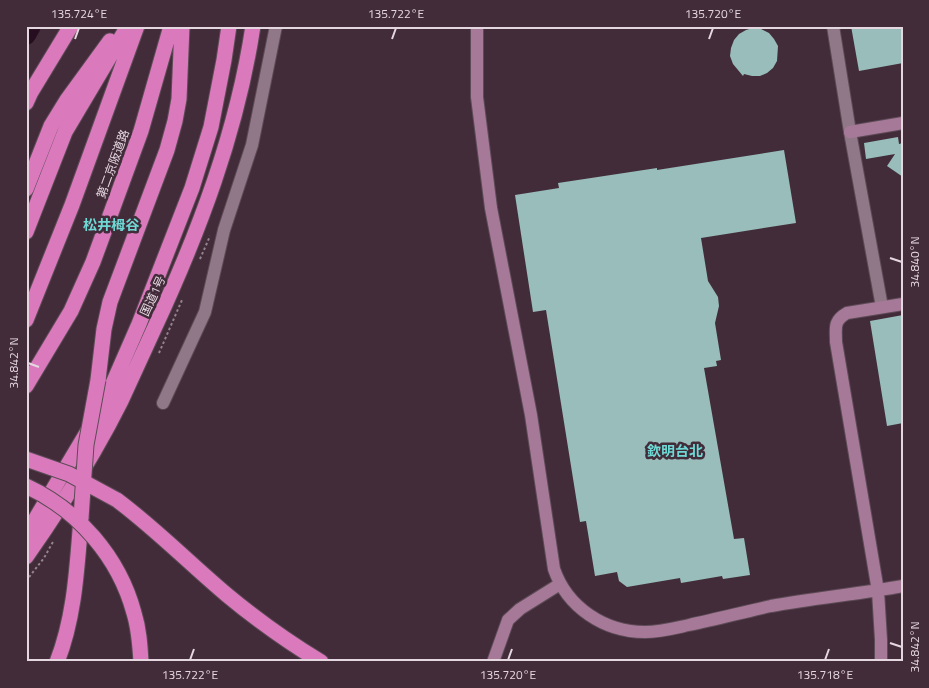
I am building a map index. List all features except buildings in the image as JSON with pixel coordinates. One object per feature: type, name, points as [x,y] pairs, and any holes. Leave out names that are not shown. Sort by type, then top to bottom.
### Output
[{"type":"highway","points":[[26,103],[71,26]]},
{"type":"highway","points":[[26,189],[45,139],[58,112],[120,26]]},
{"type":"highway","points":[[26,232],[65,132],[128,26]]},
{"type":"highway","name":"第二京阪道路","points":[[26,320],[72,205],[136,26]]},
{"type":"highway","name":"第二京阪道路","points":[[26,386],[71,310],[93,262],[142,130],[171,26]]},
{"type":"highway","points":[[57,662],[65,642],[73,607],[86,445],[98,380],[104,329],[110,302],[167,150],[175,121],[179,98],[182,26]]},
{"type":"highway","points":[[26,535],[104,404],[150,296],[192,188],[211,126],[224,60],[228,26]]},
{"type":"highway","name":"国道1号","points":[[26,557],[83,470],[120,402],[180,272],[201,221],[235,111],[252,26]]},
{"type":"highway","points":[[26,459],[69,474],[116,500],[140,517],[255,618],[321,662]]},
{"type":"highway","points":[[26,486],[41,492],[64,508],[89,532],[111,561],[121,577],[134,612],[138,626],[141,662]]},
{"type":"street","points":[[163,403],[205,312],[224,230],[252,145],[276,26]]},
{"type":"street","points":[[477,26],[477,97],[491,208],[531,415],[554,569],[560,584],[570,599],[590,615],[615,628],[644,632],[666,630],[772,606],[903,586]]},
{"type":"street","points":[[833,26],[882,308]]},
{"type":"street","points":[[850,132],[903,123]]},
{"type":"street","points":[[881,662],[882,640],[878,590],[836,342],[836,325],[840,317],[847,313],[903,304]]},
{"type":"street","points":[[492,662],[508,620],[520,609],[560,584]]},
{"type":"waterway","points":[[26,35],[31,26]]},
{"type":"district","name":"松井栂谷","points":[[111,225]]},
{"type":"district","name":"欽明台北","points":[[675,451]]}]
